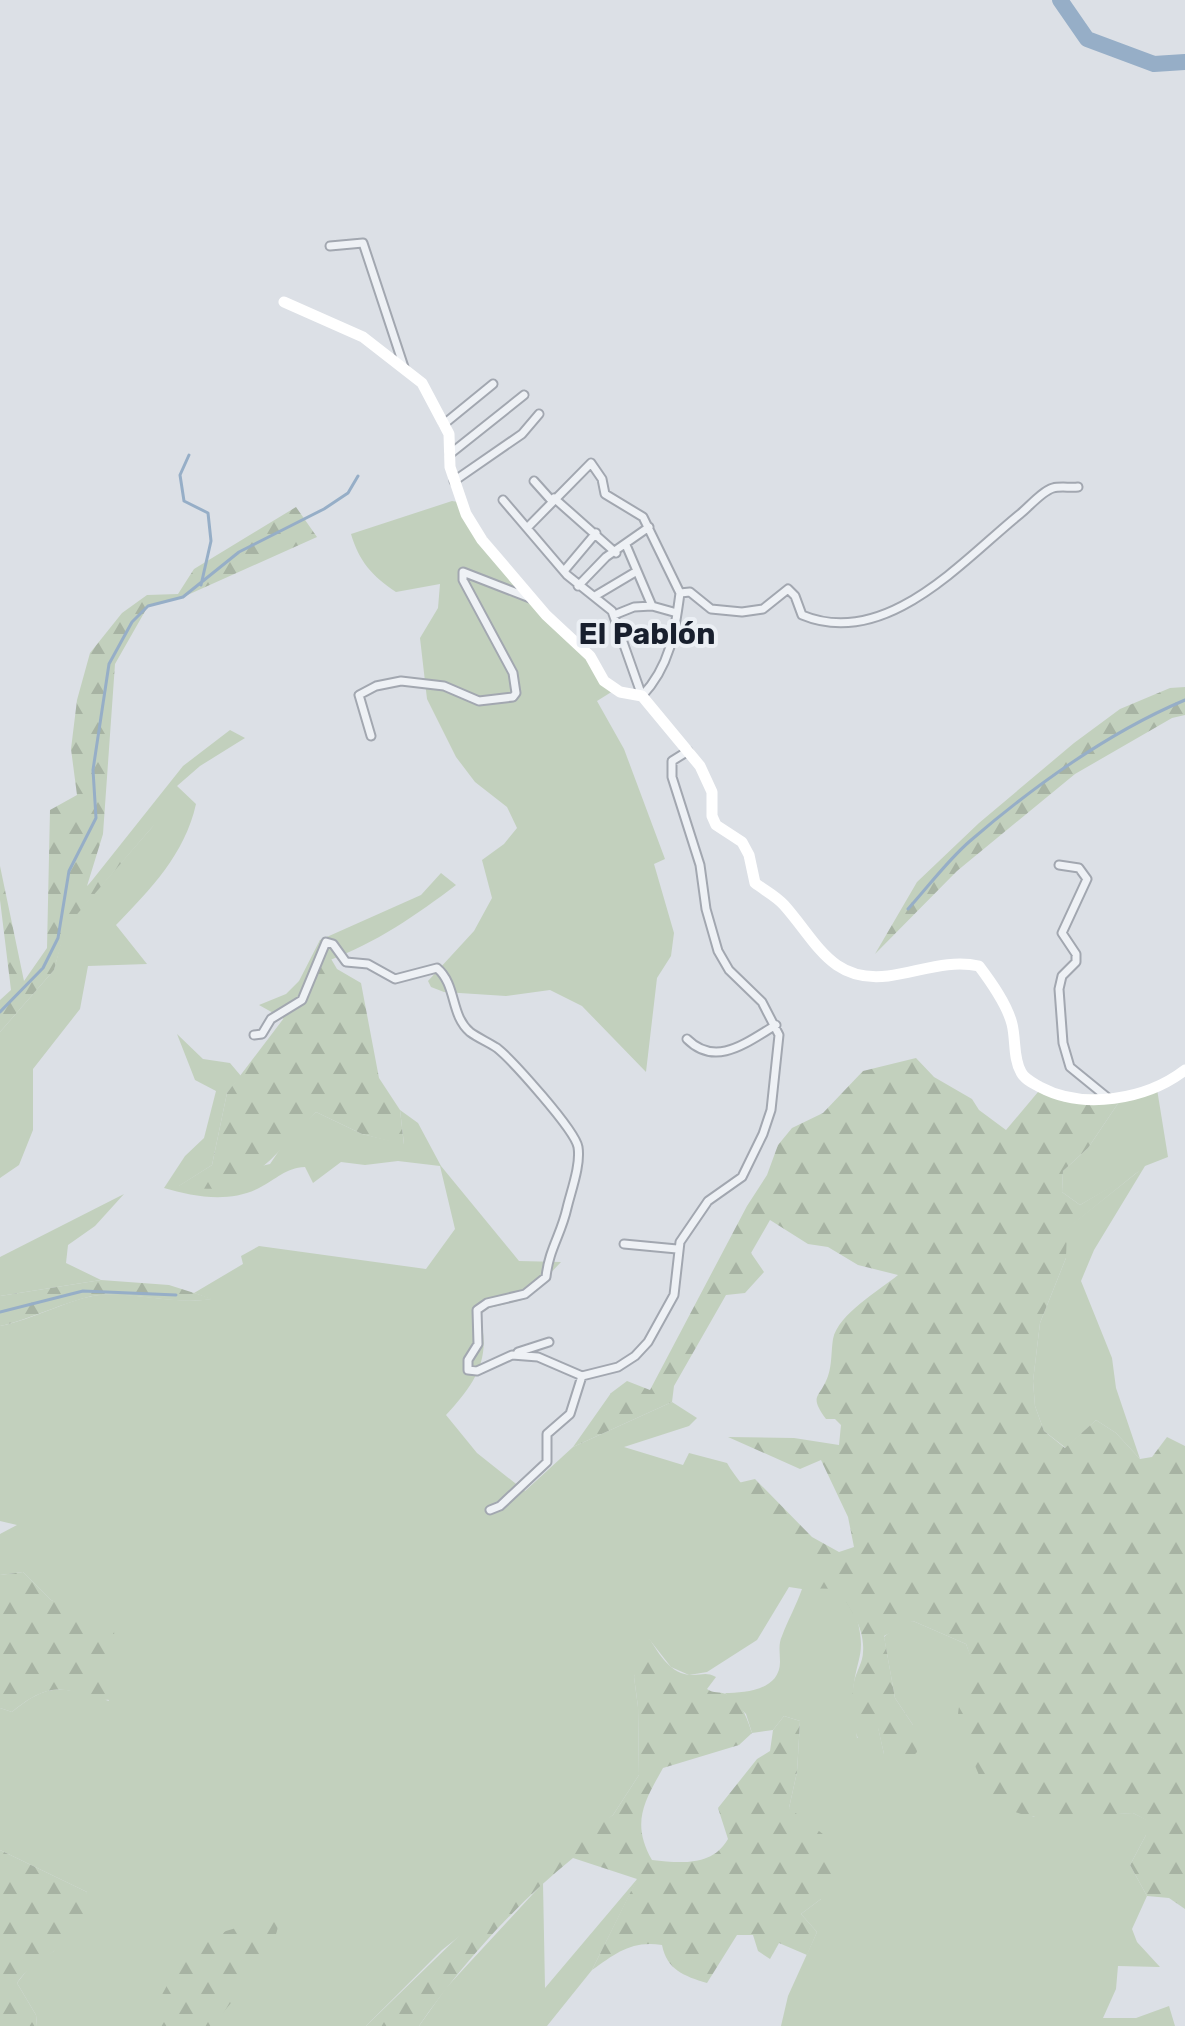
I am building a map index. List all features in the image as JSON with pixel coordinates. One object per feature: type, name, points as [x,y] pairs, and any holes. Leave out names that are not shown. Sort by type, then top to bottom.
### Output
[{"type":"street","points":[[330,246],[363,243],[406,373]]},
{"type":"street","points":[[284,302],[363,337],[431,395],[449,434],[448,456],[454,481],[466,514],[482,540],[532,599],[590,656],[604,681],[620,692],[642,696]]},
{"type":"street","points":[[444,424],[493,384]]},
{"type":"street","points":[[448,456],[524,395]]},
{"type":"street","points":[[454,481],[522,434],[539,414]]},
{"type":"street","points":[[527,528],[552,499],[591,463],[602,479],[605,494],[634,510],[649,527],[680,593],[672,648],[657,680],[642,696]]},
{"type":"street","points":[[534,481],[616,553]]},
{"type":"street","points":[[680,593],[690,592],[711,609],[742,612],[763,609],[788,589],[795,596],[802,615],[812,619],[857,621],[909,603],[949,579],[986,541],[1052,488],[1078,487]]},
{"type":"street","points":[[503,500],[578,586],[595,596],[614,615],[642,696],[688,751],[712,792],[712,816],[716,825],[742,842],[749,855],[755,883],[781,902],[832,962],[844,971],[868,978],[946,963],[979,966],[1012,1022],[1017,1063],[1023,1076],[1060,1096],[1082,1100],[1108,1098],[1157,1088],[1185,1070]]},
{"type":"street","points":[[578,586],[606,557],[616,553],[649,527]]},
{"type":"street","points":[[564,571],[596,533]]},
{"type":"street","points":[[626,545],[652,606]]},
{"type":"street","points":[[595,596],[637,571]]},
{"type":"street","points":[[371,736],[359,695],[376,686],[424,682],[486,701],[513,697],[516,693],[513,673],[463,580],[463,572],[532,599]]},
{"type":"street","points":[[614,615],[634,607],[652,606],[677,613]]},
{"type":"street","points":[[512,1355],[538,1357],[582,1376],[618,1367],[648,1342],[674,1295],[677,1249],[708,1201],[742,1177],[755,1154],[771,1110],[779,1046],[776,1025],[762,1002],[729,970],[718,951],[706,909],[700,865],[672,777],[672,761],[688,751]]},
{"type":"street","points":[[1059,865],[1079,868],[1087,879],[1062,933],[1076,954],[1076,962],[1062,976],[1059,989],[1063,1043],[1070,1067],[1108,1098]]},
{"type":"street","points":[[254,1035],[262,1034],[271,1019],[302,1000],[326,942],[333,944],[340,959],[368,964],[395,979],[437,968],[452,991],[461,1022],[498,1049],[565,1121],[578,1147],[578,1160],[560,1235],[548,1253],[546,1277],[525,1294],[487,1303],[477,1310],[478,1344],[468,1360],[468,1370],[477,1371],[549,1342]]},
{"type":"street","points":[[687,1039],[703,1052],[722,1053],[776,1025]]},
{"type":"street","points":[[624,1244],[677,1249]]},
{"type":"street","points":[[490,1510],[500,1506],[547,1462],[547,1434],[570,1414],[582,1376]]},
{"type":"green space","points":[[452,501],[464,503],[477,526],[613,691],[597,701],[624,749],[665,859],[654,864],[674,933],[671,956],[657,978],[646,1072],[582,1006],[550,990],[506,996],[444,992],[431,987],[428,981],[474,931],[492,898],[482,860],[504,844],[517,828],[507,807],[475,782],[456,757],[427,699],[420,638],[438,608],[440,584],[396,592],[368,567],[351,534]]},
{"type":"green space","points":[[296,507],[317,537],[183,597],[148,606],[115,664],[103,834],[87,886],[161,817],[66,927],[54,970],[0,1032],[0,1000],[11,990],[0,900],[0,866],[24,981],[47,948],[50,810],[77,795],[71,749],[77,700],[90,653],[122,613],[147,595],[178,594],[194,569]]},
{"type":"green space","points":[[1185,687],[1185,715],[1172,718],[1075,774],[957,871],[875,954],[917,882],[979,823],[1074,743],[1120,709],[1170,688]]},
{"type":"green space","points":[[230,730],[245,738],[200,766],[177,786],[196,804],[184,839],[165,870],[116,925],[147,964],[88,966],[80,1009],[33,1069],[33,1130],[19,1165],[0,1178],[0,1032],[54,970],[65,927],[154,825],[86,888],[183,766]]},
{"type":"green space","points":[[441,873],[456,885],[379,937],[330,960],[320,941],[310,976],[284,1019],[259,1005],[286,994],[299,981],[320,940],[421,895]]},
{"type":"green space","points":[[320,940],[337,969],[361,983],[379,1078],[400,1110],[404,1145],[362,1134],[316,1112],[254,1174],[227,1187],[177,1187],[212,1165],[227,1093],[290,1010],[310,976]]},
{"type":"green space","points":[[177,1034],[203,1059],[230,1063],[241,1076],[227,1093],[212,1165],[179,1186],[270,1164],[289,1136],[316,1112],[362,1134],[404,1144],[400,1110],[418,1123],[441,1166],[519,1261],[561,1262],[526,1299],[489,1308],[479,1315],[483,1330],[482,1358],[472,1382],[446,1415],[477,1453],[525,1491],[573,1447],[672,1402],[697,1418],[689,1426],[624,1447],[683,1465],[689,1453],[727,1463],[740,1482],[837,1586],[851,1605],[860,1633],[861,1648],[853,1696],[857,1738],[878,1727],[884,1754],[913,1725],[895,1698],[884,1637],[898,1625],[913,1621],[966,1644],[974,1675],[966,1693],[1033,1817],[1133,1813],[1147,1820],[1146,1835],[1130,1865],[1147,1896],[1132,1929],[1137,1942],[1160,1967],[1118,1966],[1116,1989],[1103,2018],[1136,2018],[1169,2006],[1175,2026],[781,2026],[788,1996],[817,1932],[801,1914],[821,1899],[789,1808],[797,1772],[800,1721],[784,1716],[773,1730],[752,1733],[746,1714],[725,1693],[751,1691],[774,1679],[780,1662],[781,1639],[802,1589],[789,1587],[757,1640],[707,1672],[689,1675],[671,1667],[649,1639],[634,1677],[638,1707],[639,1775],[613,1815],[442,1950],[366,2026],[37,2026],[36,2015],[17,1983],[32,1964],[54,1951],[87,1892],[0,1850],[0,1708],[12,1712],[37,1695],[58,1690],[109,1701],[65,1607],[51,1600],[23,1572],[0,1575],[0,1534],[17,1525],[0,1521],[0,1326],[100,1295],[211,1299],[194,1293],[243,1264],[241,1256],[259,1246],[426,1269],[455,1229],[440,1166],[398,1161],[365,1165],[341,1162],[313,1183],[305,1167],[298,1168],[248,1193],[224,1197],[200,1196],[164,1188],[185,1156],[204,1138],[216,1091],[195,1080]]},
{"type":"green space","points":[[916,1058],[934,1077],[972,1099],[979,1110],[1006,1130],[1038,1092],[1123,1096],[1088,1148],[1063,1171],[1062,1192],[1080,1205],[1145,1166],[1067,1229],[1066,1258],[1040,1323],[1033,1381],[1035,1406],[1044,1431],[1065,1448],[1096,1420],[1116,1433],[1140,1459],[1152,1457],[1167,1437],[1185,1446],[1185,1909],[1169,1898],[1147,1896],[1130,1865],[1146,1835],[1146,1820],[1133,1813],[1044,1818],[1010,1810],[991,1797],[958,1723],[959,1706],[970,1687],[973,1673],[966,1644],[913,1621],[884,1636],[895,1698],[913,1725],[917,1752],[903,1767],[884,1754],[878,1728],[861,1743],[855,1731],[852,1696],[863,1652],[862,1635],[856,1619],[838,1589],[802,1588],[815,1564],[803,1560],[782,1542],[738,1483],[755,1479],[812,1537],[839,1552],[854,1547],[848,1517],[821,1460],[800,1469],[728,1437],[794,1438],[839,1445],[841,1425],[835,1419],[826,1419],[817,1400],[829,1371],[836,1330],[851,1312],[898,1275],[858,1265],[828,1247],[808,1244],[770,1220],[751,1253],[764,1272],[745,1293],[726,1295],[674,1386],[672,1402],[573,1447],[611,1393],[627,1381],[650,1390],[747,1206],[767,1175],[778,1145],[792,1128],[823,1113],[863,1071]]},
{"type":"green space","points":[[1157,1089],[1168,1157],[1145,1166],[1094,1250],[1081,1281],[1112,1358],[1116,1388],[1140,1459],[1116,1433],[1096,1420],[1066,1448],[1044,1431],[1035,1406],[1033,1381],[1040,1323],[1066,1258],[1066,1229],[1139,1171],[1080,1205],[1062,1192],[1063,1171],[1088,1148],[1123,1096]]},
{"type":"green space","points":[[124,1194],[95,1226],[68,1245],[66,1263],[101,1280],[0,1296],[0,1257]]},
{"type":"green space","points":[[101,1280],[169,1285],[213,1299],[185,1301],[91,1296],[0,1326],[0,1296]]},
{"type":"green space","points":[[23,1572],[51,1600],[95,1616],[114,1630],[115,1651],[102,1665],[122,1696],[107,1700],[62,1690],[48,1691],[12,1712],[0,1708],[0,1575]]},
{"type":"green space","points":[[649,1638],[666,1662],[678,1671],[716,1677],[707,1689],[726,1694],[736,1701],[752,1733],[739,1745],[663,1768],[642,1813],[642,1835],[652,1860],[694,1861],[713,1855],[721,1848],[728,1839],[718,1808],[757,1759],[770,1751],[773,1730],[784,1716],[800,1721],[797,1772],[789,1808],[832,1841],[831,1886],[821,1899],[801,1914],[817,1932],[807,1955],[779,1943],[770,1959],[758,1951],[753,1935],[737,1935],[707,1983],[691,1978],[672,1966],[662,1945],[633,1946],[592,1970],[637,1879],[573,1858],[490,1937],[419,2026],[366,2026],[528,1869],[613,1815],[639,1775],[638,1707],[634,1677],[639,1655]]},
{"type":"green space","points":[[0,1850],[87,1892],[78,1929],[17,1983],[36,2015],[37,2026],[0,2026]]},
{"type":"green space","points":[[638,1878],[592,1970],[547,2026],[419,2026],[446,1988],[543,1883],[545,1988]]},
{"type":"green space","points":[[280,1915],[277,1932],[263,1961],[213,2026],[145,2026],[183,1956],[226,1931]]},
{"type":"waterway","points":[[1060,0],[1087,39],[1154,64],[1185,62]]},
{"type":"waterway","points":[[189,455],[180,475],[184,501],[208,513],[211,541],[201,585]]},
{"type":"waterway","points":[[0,1012],[43,968],[58,938],[69,871],[96,818],[93,770],[109,664],[132,622],[148,606],[183,597],[239,552],[324,509],[348,493],[358,476]]},
{"type":"waterway","points":[[908,909],[962,849],[1020,800],[1072,762],[1128,728],[1185,700]]},
{"type":"waterway","points":[[0,1312],[83,1291],[176,1295]]},
{"type":"district","name":"El Pablón","points":[[647,634]]}]
